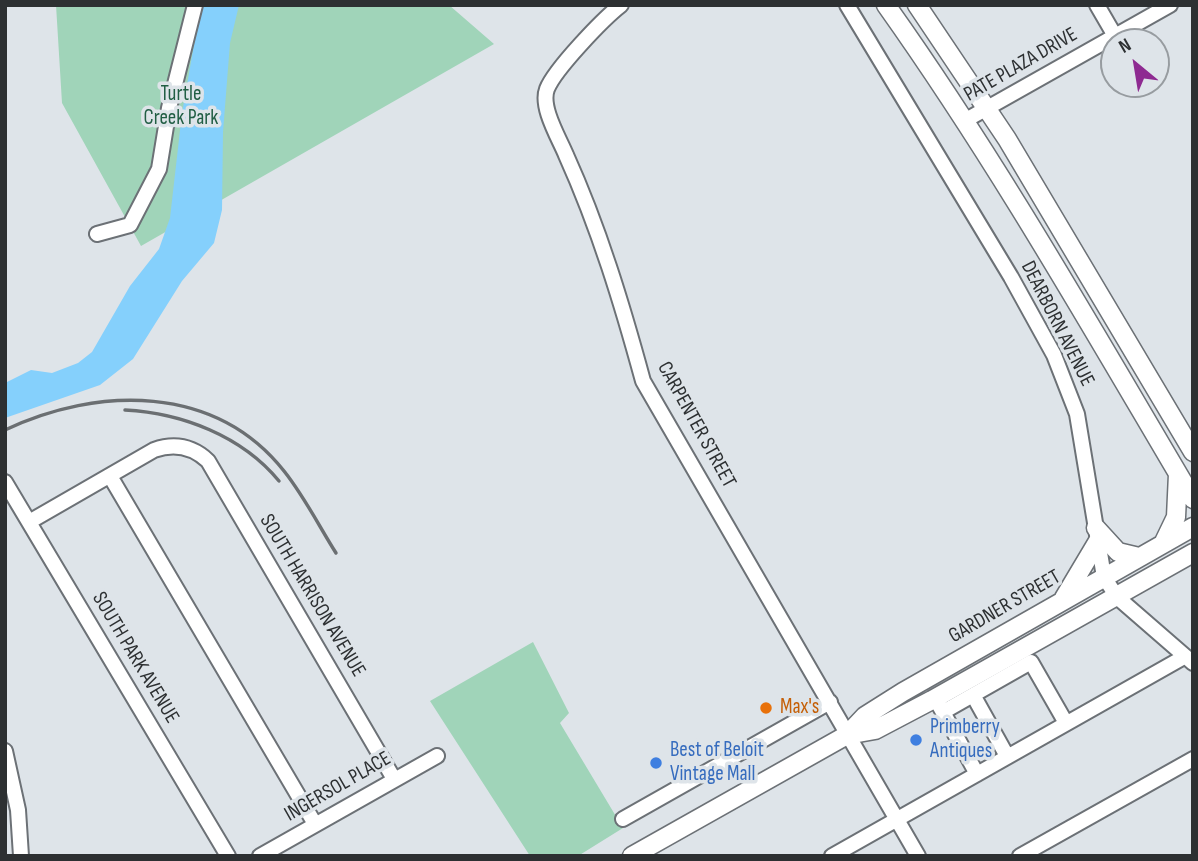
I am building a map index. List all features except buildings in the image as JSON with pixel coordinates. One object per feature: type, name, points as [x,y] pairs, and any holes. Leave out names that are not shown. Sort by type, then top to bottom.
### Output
[{"type":"main road","points":[[886,5],[966,120],[1193,499]]},
{"type":"main road","points":[[917,5],[987,108],[1193,453]]},
{"type":"main road","points":[[1163,544],[1176,517],[1178,474]]},
{"type":"main road","name":"GARDNER STREET","points":[[632,856],[847,735],[865,716],[903,692],[1193,527]]},
{"type":"main road","points":[[1062,600],[1097,534],[1118,552],[1139,557]]},
{"type":"main road","name":"GARDNER STREET","points":[[847,735],[875,730],[939,705],[1000,671],[1117,597],[1193,553]]},
{"type":"main road","points":[[1174,564],[1193,566]]},
{"type":"street","points":[[97,234],[130,225],[159,169],[169,108],[195,5]]},
{"type":"street","name":"CARPENTER STREET","points":[[621,5],[546,90],[547,107],[588,204],[621,299],[643,381],[919,856]]},
{"type":"street","name":"DEARBORN AVENUE","points":[[846,5],[1011,277],[1054,355],[1077,414],[1104,577],[1117,597],[1188,660]]},
{"type":"street","points":[[1097,5],[1110,28]]},
{"type":"street","name":"PATE PLAZA DRIVE","points":[[1129,28],[1170,5]]},
{"type":"street","name":"PATE PLAZA DRIVE","points":[[966,120],[1100,44]]},
{"type":"street","name":"SOUTH HARRISON AVENUE","points":[[110,476],[154,450],[182,447],[199,453],[208,461],[394,779]]},
{"type":"street","points":[[29,522],[110,476],[315,824]]},
{"type":"street","name":"SOUTH PARK AVENUE","points":[[5,482],[228,856]]},
{"type":"street","points":[[831,856],[1066,723],[1188,660]]},
{"type":"street","points":[[977,774],[939,705],[973,695],[1000,671],[1031,662],[1066,723]]},
{"type":"street","points":[[973,695],[1007,757]]},
{"type":"street","points":[[623,819],[830,702]]},
{"type":"street","points":[[5,751],[18,810],[22,856]]},
{"type":"street","name":"INGERSOL PLACE","points":[[260,856],[437,755]]},
{"type":"street","points":[[1020,856],[1193,759]]},
{"type":"green space","name":"Turtle Creek Park","points":[[56,5],[449,5],[494,44],[141,246],[62,103]]},
{"type":"green space","points":[[533,642],[569,713],[560,723],[623,828],[578,856],[530,856],[430,701]]},
{"type":"water","points":[[201,5],[239,5],[230,43],[223,132],[222,210],[214,243],[182,281],[133,359],[100,385],[5,418],[5,383],[31,370],[52,373],[78,363],[92,352],[130,286],[159,249],[170,218],[182,113]]},
{"type":"railway","points":[[5,430],[78,406],[116,401],[154,401],[190,408],[224,422],[256,442],[284,471],[336,553]]},
{"type":"railway","points":[[125,410],[168,416],[210,430],[247,451],[279,481]]},
{"type":"place","name":"Max's","points":[[766,708]]},
{"type":"place","name":"Primberry Antiques","points":[[916,740]]},
{"type":"place","name":"Best of Beloit Vintage Mall","points":[[656,763]]}]
